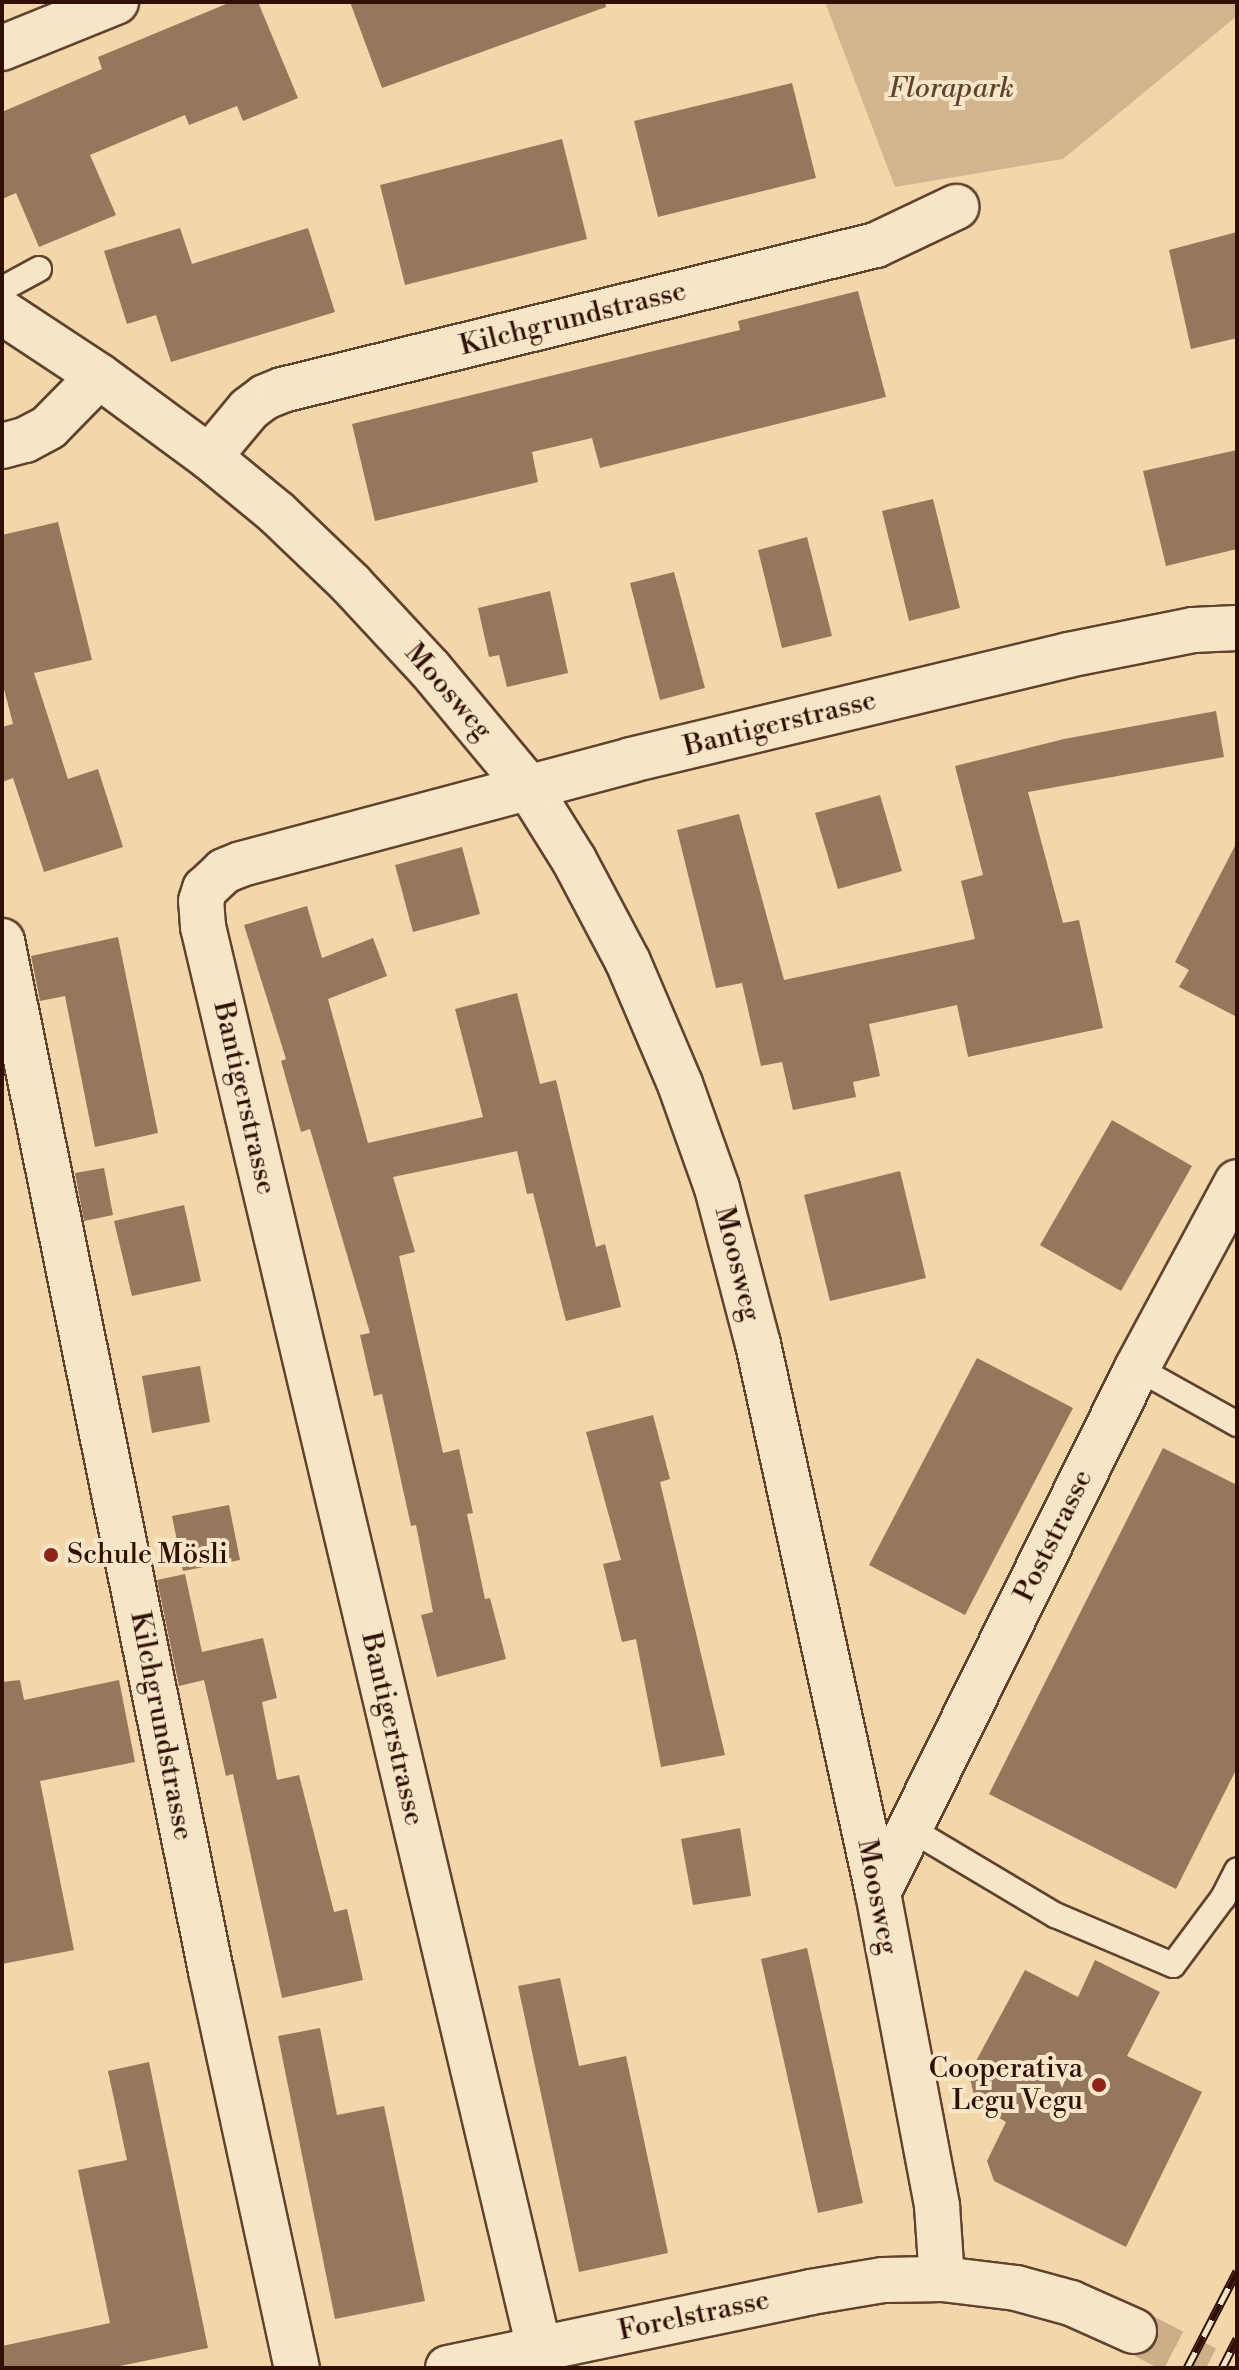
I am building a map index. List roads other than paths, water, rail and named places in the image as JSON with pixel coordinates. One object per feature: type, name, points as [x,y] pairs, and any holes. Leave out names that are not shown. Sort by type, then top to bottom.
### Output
[{"type":"street","points":[[2,48],[116,2]]},
{"type":"street","name":"Kilchgrundstrasse","points":[[209,457],[249,409],[265,397],[282,390],[876,245],[956,207]]},
{"type":"street","name":"Moosweg","points":[[2,312],[99,376],[209,457],[276,512],[351,584],[430,669],[529,788],[574,860],[628,962],[680,1084],[717,1188],[780,1442],[878,1893],[937,2206],[942,2279]]},
{"type":"street","points":[[2,446],[25,440],[49,427],[99,376]]},
{"type":"street","name":"Bantigerstrasse","points":[[539,2348],[201,912],[205,889],[213,879],[241,864],[529,788],[1068,655],[1193,630],[1237,628]]},
{"type":"street","name":"Kilchgrundstrasse","points":[[2,941],[211,1971],[297,2368]]},
{"type":"street","name":"Poststrasse","points":[[878,1893],[1137,1368],[1237,1182]]},
{"type":"street","points":[[942,2279],[1016,2288],[1071,2303],[1134,2331]]},
{"type":"street","name":"Forelstrasse","points":[[448,2368],[811,2292],[883,2280],[942,2279]]},
{"type":"lane","points":[[2,289],[39,269]]},
{"type":"lane","points":[[1137,1368],[1237,1424]]},
{"type":"lane","points":[[909,1828],[1055,1915],[1173,1965],[1223,1898],[1237,1870]]},
{"type":"tunnel","points":[[1134,2331],[1206,2368]]},
{"type":"railway","points":[[1187,2368],[1237,2271]]},
{"type":"railway","points":[[1222,2368],[1237,2339]]},
{"type":"place","name":"Schule Mösli","points":[[51,1555]]},
{"type":"place","name":"Cooperativa Legu Vegu","points":[[1099,2085]]},
{"type":"park label","name":"Florapark","points":[[951,89]]}]
